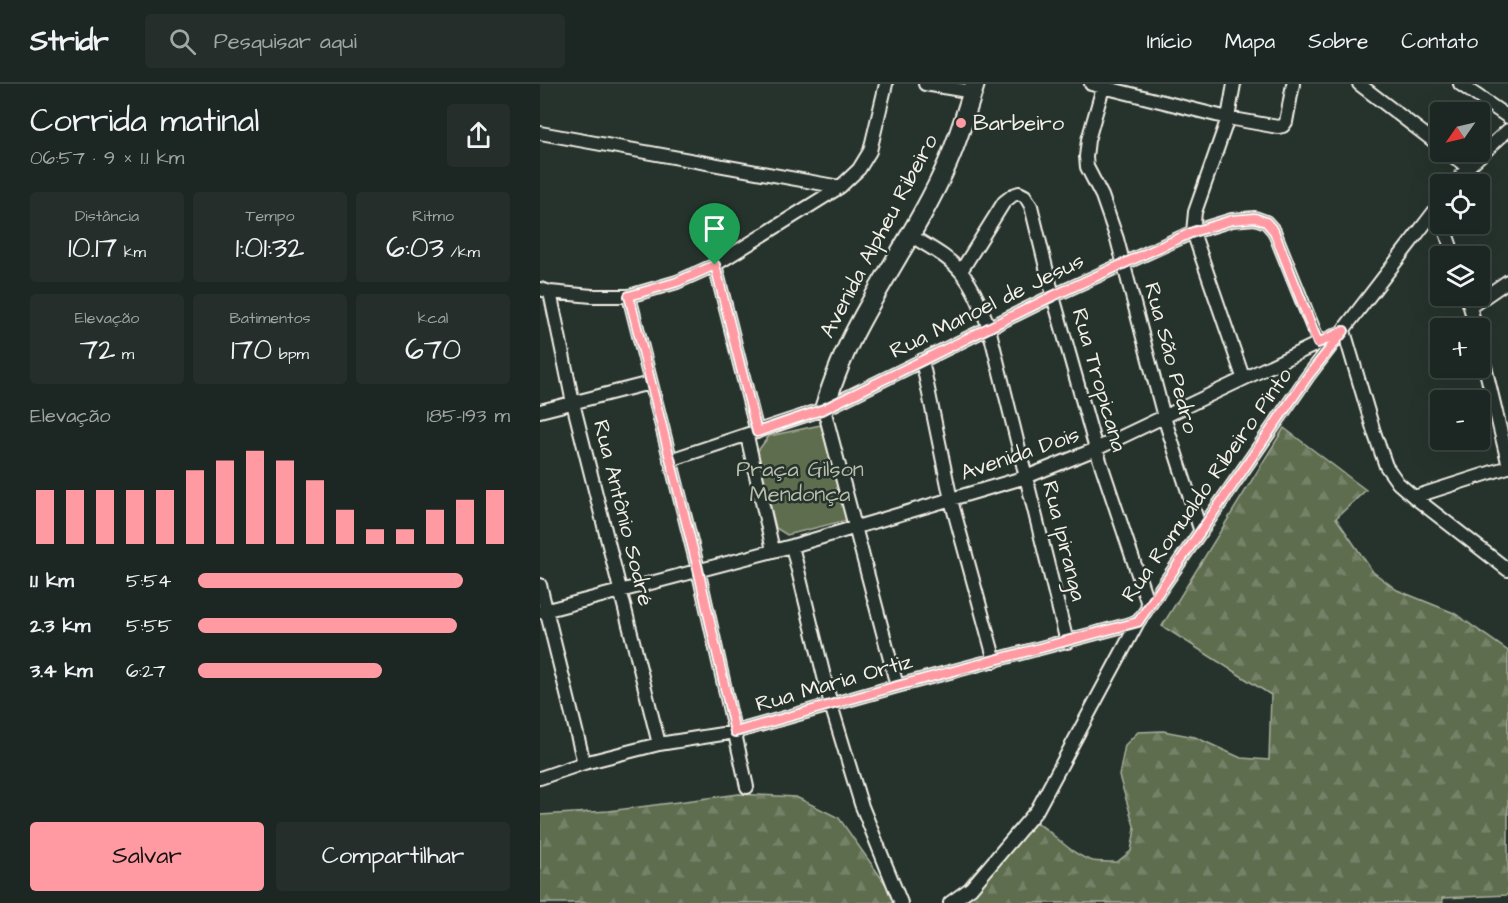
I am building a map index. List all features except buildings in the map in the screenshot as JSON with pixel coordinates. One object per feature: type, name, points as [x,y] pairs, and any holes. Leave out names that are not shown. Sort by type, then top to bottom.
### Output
[{"type":"street","points":[[545,290],[592,296],[629,296],[677,282],[715,265],[840,187],[859,169],[870,151],[886,84]]},
{"type":"street","points":[[925,84],[974,88]]},
{"type":"street","points":[[1234,84],[1228,118],[1195,212],[1193,232],[1243,377]]},
{"type":"street","points":[[1099,85],[1228,118],[1278,127],[1286,122],[1293,84]]},
{"type":"street","points":[[1359,84],[1430,138]]},
{"type":"street","points":[[1460,84],[1508,117]]},
{"type":"street","name":"Rua São Pedro","points":[[1099,85],[1086,157],[1087,167],[1109,215],[1164,417],[1201,532]]},
{"type":"street","name":"Avenida Alpheu Ribeiro","points":[[824,409],[857,327],[910,235],[947,164],[974,88]]},
{"type":"street","points":[[1463,174],[1508,130]]},
{"type":"street","points":[[540,133],[840,187]]},
{"type":"street","points":[[1460,162],[1468,168]]},
{"type":"street","name":"Rua Tropicana","points":[[961,272],[1004,202],[1019,193],[1025,196],[1031,206],[1053,296],[1096,449],[1149,607]]},
{"type":"street","name":"Rua Manoel de Jesus","points":[[670,460],[824,409],[1053,296],[1193,232],[1232,220],[1255,218],[1266,222],[1274,231],[1318,343]]},
{"type":"street","name":"Avenida Dois","points":[[543,611],[792,546],[951,500],[1026,477],[1096,449],[1243,377],[1344,331],[1430,220]]},
{"type":"street","name":"Rua Ipiranga","points":[[910,235],[941,255],[961,272],[980,306],[988,328],[1067,642]]},
{"type":"street","points":[[715,265],[752,434],[773,550]]},
{"type":"street","points":[[1490,290],[1508,281]]},
{"type":"street","name":"Rua Antônio Sodré","points":[[545,290],[659,744]]},
{"type":"street","points":[[629,296],[698,569],[747,787]]},
{"type":"street","points":[[1344,331],[1386,466],[1398,483],[1414,497],[1508,570]]},
{"type":"street","name":"Rua Romualdo Ribeiro Pinto","points":[[950,903],[970,888],[1037,810],[1138,622],[1308,376],[1344,331]]},
{"type":"street","points":[[922,360],[951,500],[995,661]]},
{"type":"street","points":[[1488,378],[1508,462]]},
{"type":"street","points":[[540,411],[650,383]]},
{"type":"street","points":[[824,409],[897,686]]},
{"type":"street","points":[[1414,497],[1508,467]]},
{"type":"street","points":[[792,546],[831,705],[861,804],[901,903]]},
{"type":"street","points":[[540,585],[543,611],[584,763]]},
{"type":"street","name":"Rua Maria Ortiz","points":[[540,778],[584,763],[659,744],[735,732],[1138,622]]},
{"type":"green space","name":"Praça Gilson Mendonça","points":[[821,425],[847,520],[787,535],[776,528],[757,452],[769,436]]},
{"type":"green space","points":[[1284,428],[1366,490],[1336,518],[1373,572],[1397,590],[1454,613],[1508,651],[1508,895],[1442,898],[1443,903],[947,903],[990,857],[1037,823],[1070,849],[1093,861],[1117,862],[1131,851],[1135,829],[1119,776],[1125,745],[1138,732],[1163,731],[1195,737],[1241,758],[1269,760],[1271,695],[1162,626]]},
{"type":"green space","points":[[739,794],[796,797],[839,818],[899,903],[540,903],[540,815],[609,811]]},
{"type":"place","name":"Barbeiro","points":[[961,123]]},
{"type":"route","points":[[1255,218],[1266,222],[1274,231],[1318,343],[1344,331],[1308,376],[1138,622],[735,732],[698,569],[629,296],[677,282],[715,265],[757,432],[824,409],[1053,296],[1193,232],[1232,220],[1255,218]]}]
